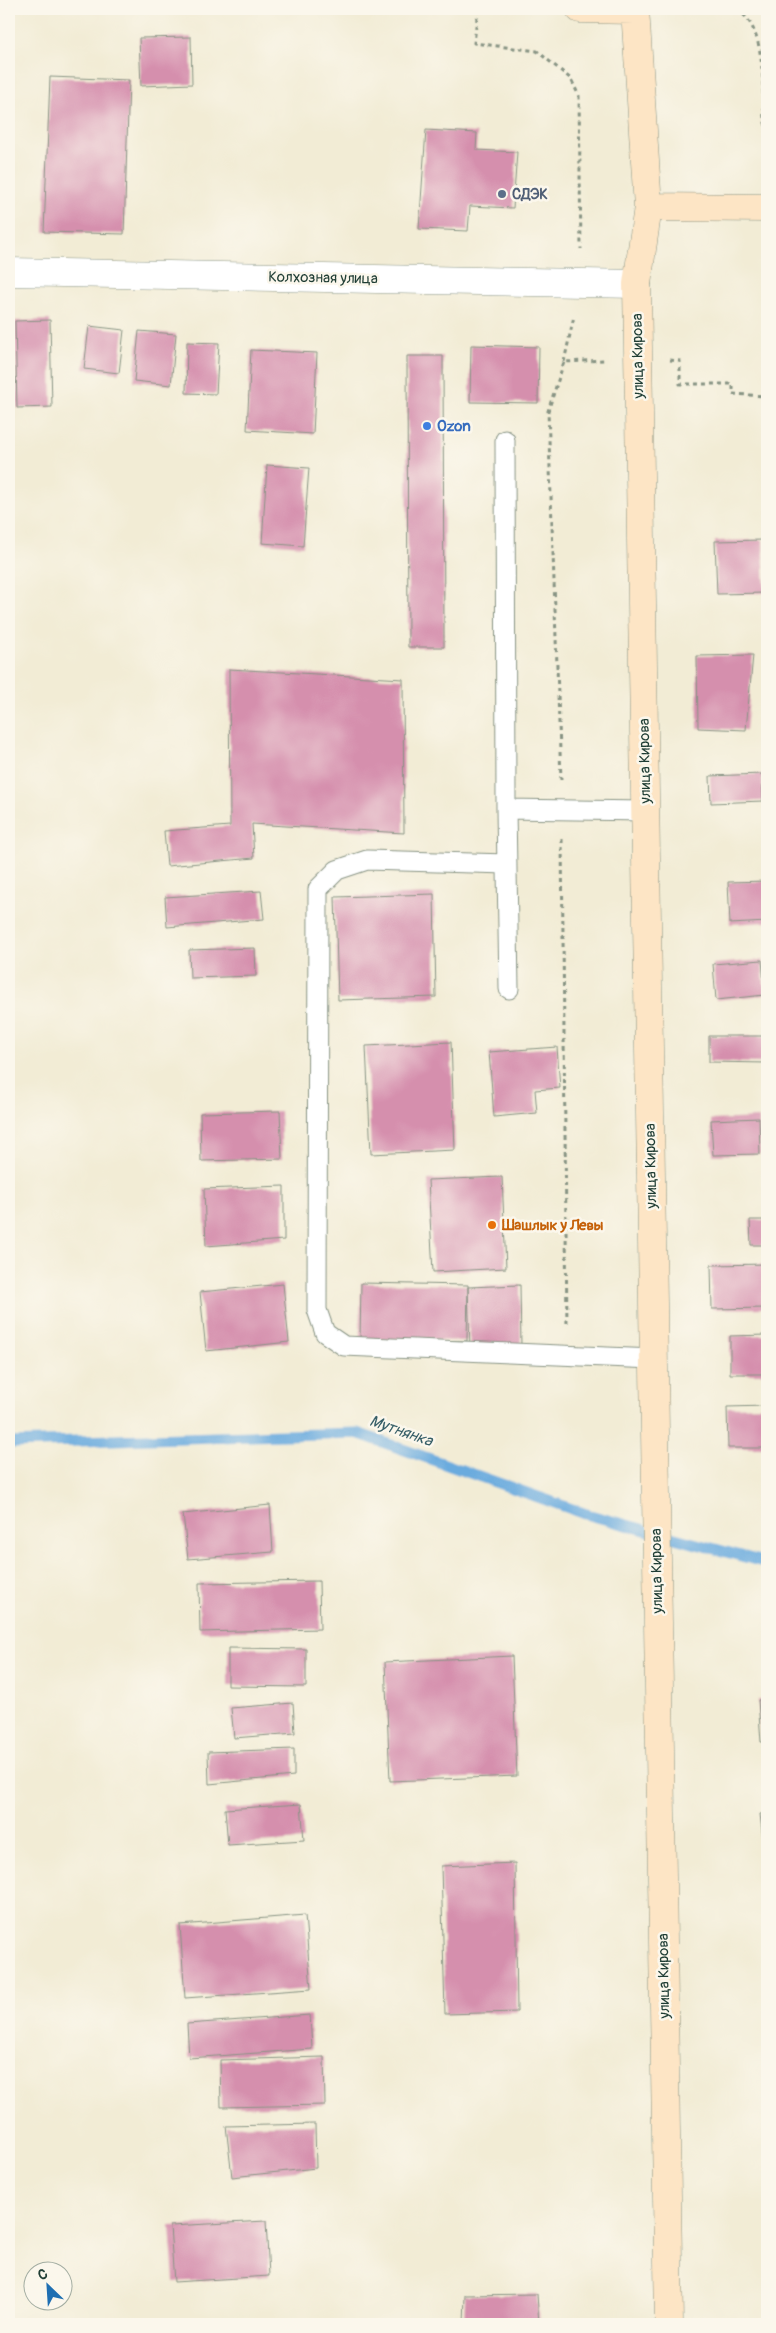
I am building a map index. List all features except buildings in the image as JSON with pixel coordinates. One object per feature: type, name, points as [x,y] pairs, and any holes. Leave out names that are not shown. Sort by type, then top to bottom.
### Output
[{"type":"main road","points":[[580,9],[635,9]]},
{"type":"main road","name":"улица Кирова","points":[[635,9],[648,206],[637,284],[669,2324]]},
{"type":"main road","points":[[648,206],[767,208]]},
{"type":"street","name":"Колхозная улица","points":[[9,272],[637,284]]},
{"type":"lane","points":[[505,440],[508,989]]},
{"type":"lane","points":[[506,809],[562,808],[646,811]]},
{"type":"lane","points":[[507,864],[367,860],[337,870],[318,889],[317,1310],[325,1333],[344,1346],[654,1359]]},
{"type":"path","points":[[478,9],[474,43],[538,51],[571,79],[579,96],[582,283],[564,362],[548,411],[562,808],[568,1355]]},
{"type":"path","points":[[737,9],[748,16],[758,37],[764,119],[767,129]]},
{"type":"path","points":[[564,362],[638,358],[680,361],[680,384],[733,384],[733,394],[767,396]]},
{"type":"waterway","name":"Мутнянка","points":[[9,1443],[357,1433],[586,1514],[767,1563]]},
{"type":"place","name":"СДЭК","points":[[502,194]]},
{"type":"place","name":"Ozon","points":[[427,426]]},
{"type":"place","name":"Шашлык у Левы","points":[[492,1225]]}]
